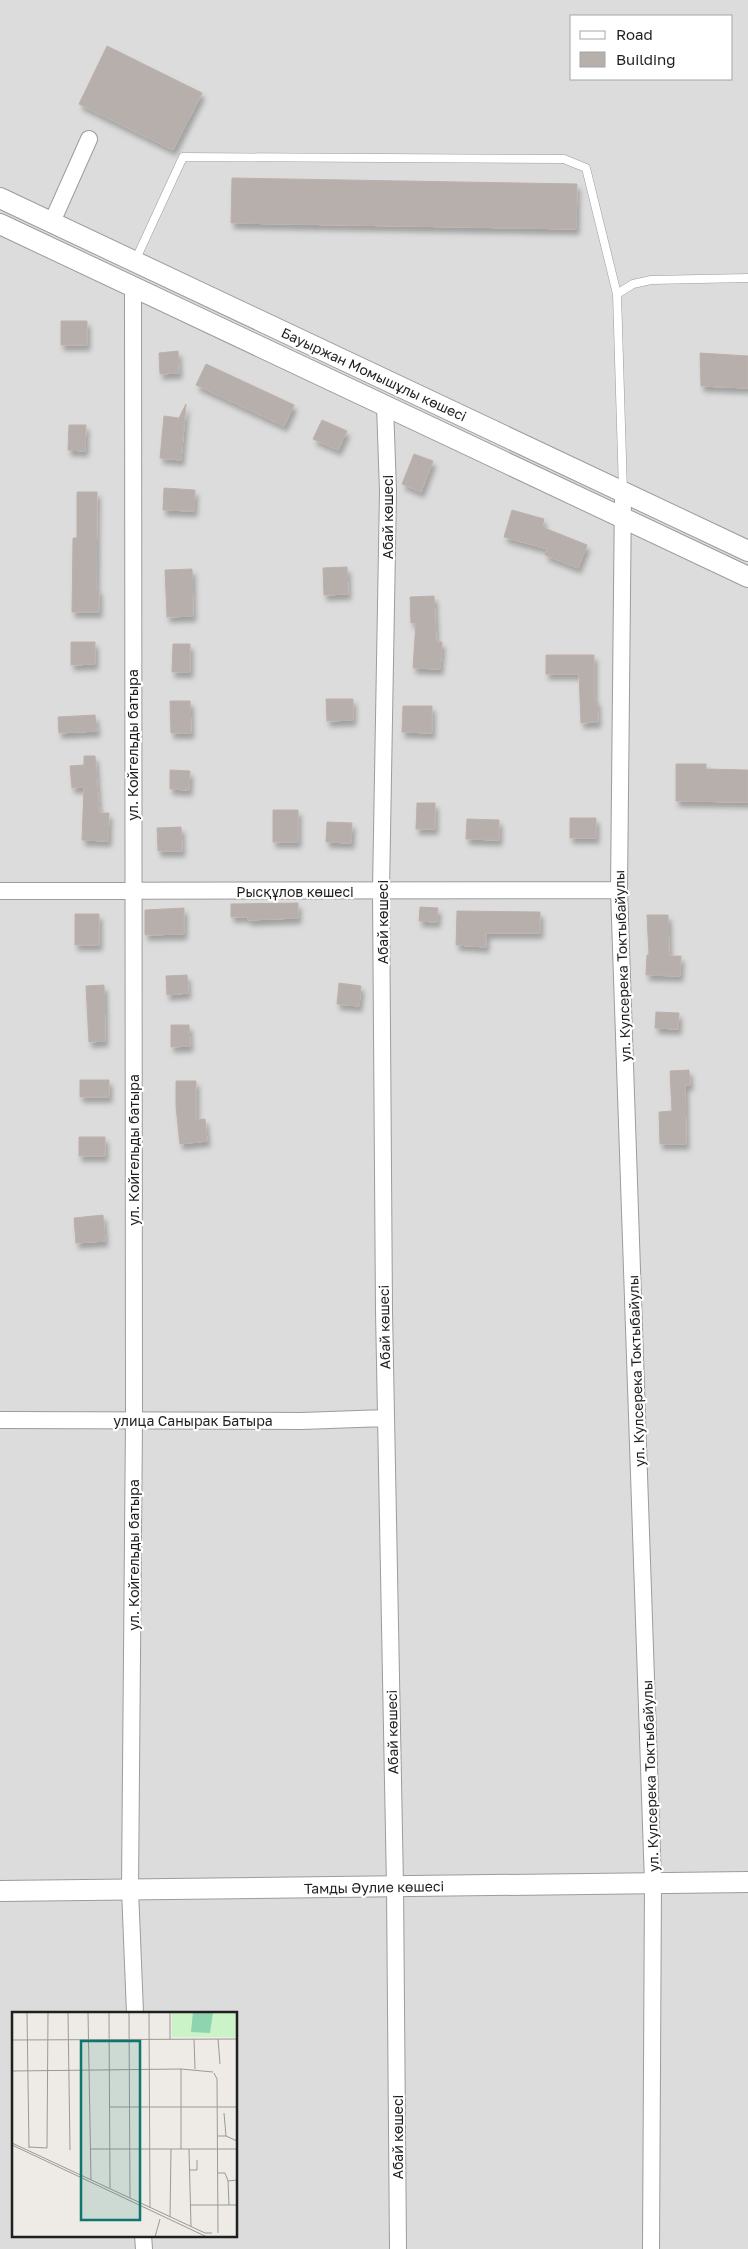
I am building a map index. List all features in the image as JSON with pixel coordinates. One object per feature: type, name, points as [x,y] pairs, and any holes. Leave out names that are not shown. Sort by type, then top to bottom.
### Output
[{"type":"street","points":[[52,222],[89,140]]},
{"type":"street","name":"Бауыржан Момышұлы көшесі","points":[[0,198],[623,493],[748,550]]},
{"type":"street","name":"Бауыржан Момышұлы көшесі","points":[[0,224],[748,577]]},
{"type":"street","name":"ул. Койгельды батыра","points":[[133,287],[132,891],[134,1420],[130,1889],[135,2012]]},
{"type":"street","name":"Абай көшесі","points":[[385,405],[388,491],[382,890],[386,1418],[395,1886],[398,2249]]},
{"type":"street","name":"ул. Кулсерека Токтыбайулы","points":[[623,493],[619,890],[653,1884],[651,2249]]},
{"type":"street","name":"Рысқұлов көшесі","points":[[0,891],[619,890]]},
{"type":"street","name":"улица Санырак Батыра","points":[[0,1420],[301,1421],[386,1418]]},
{"type":"street","name":"Тамды Әулие көшесі","points":[[0,1891],[748,1882]]},
{"type":"street","points":[[143,2236],[144,2249]]},
{"type":"lane","points":[[134,261],[183,157],[564,159],[586,168],[617,294],[623,493]]},
{"type":"lane","points":[[617,294],[633,284],[651,280],[748,278]]},
{"type":"shaded area","points":[[0,0],[748,0],[748,2249],[0,2249]]},
{"type":"building","points":[[107,46],[202,93],[173,150],[79,104]]},
{"type":"building","points":[[232,178],[577,184],[576,229],[231,223]]},
{"type":"building","points":[[61,321],[87,321],[87,345],[61,345]]},
{"type":"building","points":[[178,351],[179,373],[160,374],[159,353]]},
{"type":"building","points":[[700,353],[748,356],[748,388],[701,386]]},
{"type":"building","points":[[206,364],[294,405],[284,426],[196,385]]},
{"type":"building","points":[[186,404],[181,460],[160,458],[164,416],[179,418]]},
{"type":"building","points":[[322,420],[347,431],[338,450],[313,439]]},
{"type":"building","points":[[69,425],[86,425],[85,451],[68,450]]},
{"type":"building","points":[[414,454],[433,461],[421,492],[402,484]]},
{"type":"building","points":[[164,488],[195,490],[194,511],[163,510]]},
{"type":"building","points":[[77,492],[97,492],[96,589],[99,589],[99,612],[72,612],[73,538],[77,538]]},
{"type":"building","points":[[512,510],[544,519],[542,527],[587,545],[578,568],[545,555],[547,549],[504,537]]},
{"type":"building","points":[[347,567],[348,594],[324,595],[323,568]]},
{"type":"building","points":[[192,569],[193,616],[167,617],[165,570]]},
{"type":"building","points":[[434,596],[436,642],[442,642],[440,669],[413,668],[416,623],[411,623],[410,597]]},
{"type":"building","points":[[71,642],[95,642],[95,664],[71,665]]},
{"type":"building","points":[[173,644],[190,644],[190,672],[172,672]]},
{"type":"building","points":[[546,655],[594,655],[594,700],[597,700],[598,722],[581,723],[579,674],[546,674]]},
{"type":"building","points":[[326,699],[353,699],[353,720],[327,721]]},
{"type":"building","points":[[170,701],[190,701],[191,733],[171,733]]},
{"type":"building","points":[[403,706],[432,706],[432,733],[402,732]]},
{"type":"building","points":[[95,715],[97,731],[59,733],[58,717]]},
{"type":"building","points":[[84,756],[95,756],[99,813],[109,813],[108,841],[82,840],[84,787],[72,788],[70,766],[84,765]]},
{"type":"building","points":[[676,764],[706,764],[706,769],[748,770],[748,802],[676,801]]},
{"type":"building","points":[[170,770],[190,771],[189,790],[170,789]]},
{"type":"building","points":[[417,803],[435,803],[435,829],[416,829]]},
{"type":"building","points":[[273,810],[298,810],[298,842],[273,842]]},
{"type":"building","points":[[570,818],[596,818],[596,838],[570,838]]},
{"type":"building","points":[[467,819],[499,820],[499,840],[466,839]]},
{"type":"building","points":[[327,822],[352,823],[351,843],[326,842]]},
{"type":"building","points":[[181,827],[182,851],[158,851],[157,828]]},
{"type":"building","points":[[298,903],[298,918],[248,920],[248,917],[231,917],[231,904]]},
{"type":"building","points":[[420,907],[438,908],[437,922],[419,921]]},
{"type":"building","points":[[184,908],[184,934],[145,935],[145,910]]},
{"type":"building","points":[[457,911],[540,912],[540,933],[486,933],[486,947],[456,945]]},
{"type":"building","points":[[75,914],[99,914],[99,945],[75,945]]},
{"type":"building","points":[[647,915],[668,915],[669,956],[681,956],[680,976],[646,975],[647,955],[649,955]]},
{"type":"building","points":[[187,975],[188,993],[167,995],[166,976]]},
{"type":"building","points":[[339,983],[361,986],[359,1006],[337,1004]]},
{"type":"building","points":[[104,985],[105,1041],[89,1042],[86,986]]},
{"type":"building","points":[[656,1012],[679,1013],[678,1029],[655,1028]]},
{"type":"building","points":[[171,1025],[189,1025],[190,1046],[171,1047]]},
{"type":"building","points":[[689,1070],[690,1085],[685,1085],[686,1144],[660,1144],[659,1112],[672,1111],[670,1071]]},
{"type":"building","points":[[80,1080],[109,1080],[109,1097],[80,1097]]},
{"type":"building","points":[[176,1081],[196,1081],[196,1120],[205,1119],[207,1141],[180,1144],[176,1107]]},
{"type":"building","points":[[79,1137],[105,1137],[105,1156],[79,1156]]},
{"type":"building","points":[[103,1215],[105,1241],[76,1243],[74,1218]]}]
